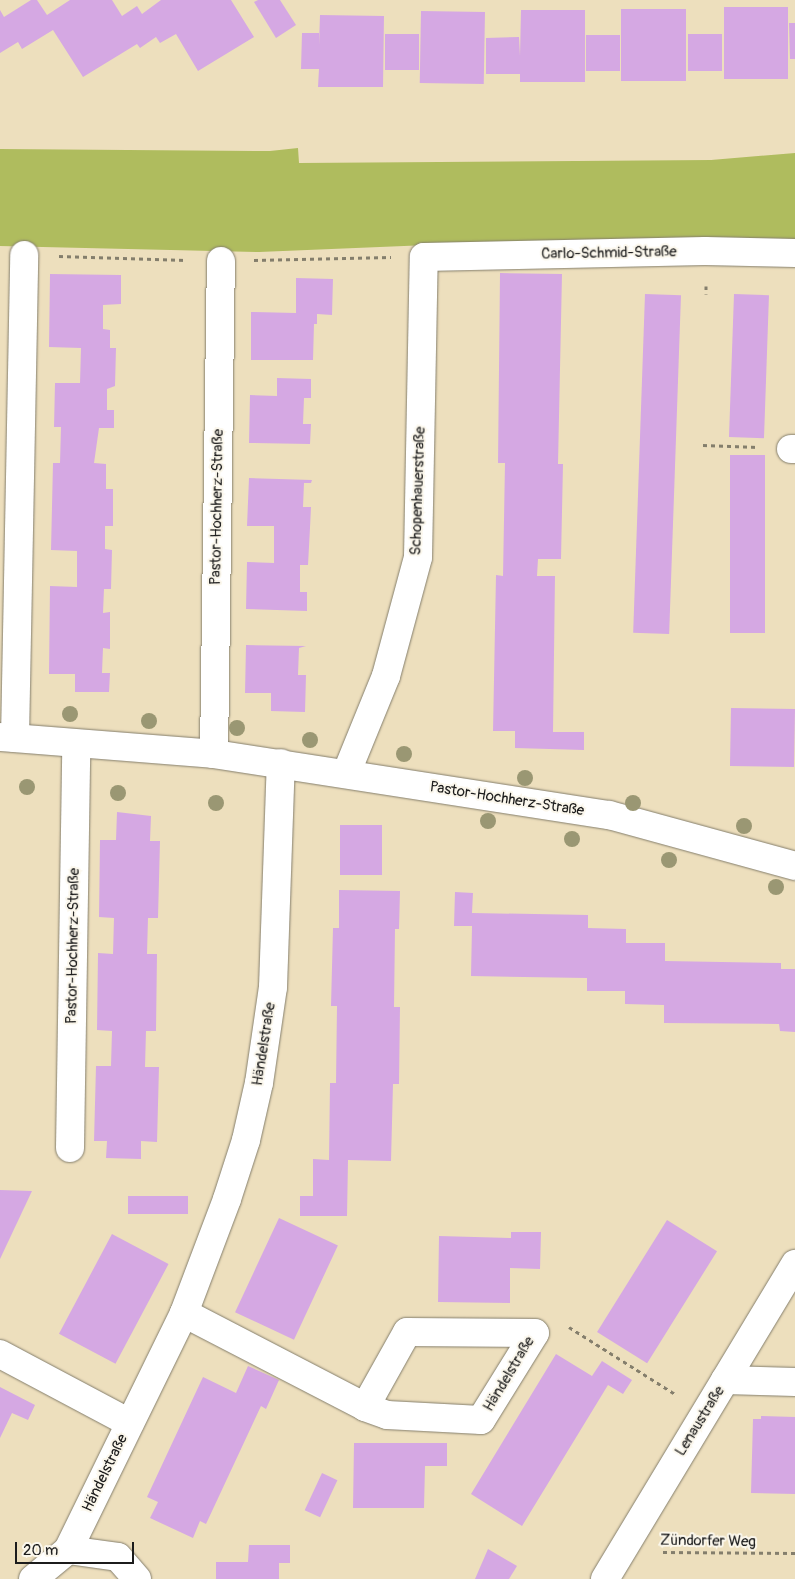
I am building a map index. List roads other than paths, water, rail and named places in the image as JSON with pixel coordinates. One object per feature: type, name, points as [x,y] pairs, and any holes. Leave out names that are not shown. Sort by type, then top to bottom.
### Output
[{"type":"street","name":"Carlo-Schmid-Straße","points":[[424,257],[705,251],[795,253]]},
{"type":"street","name":"Pastor-Hochherz-Straße","points":[[24,255],[8,737],[76,745],[214,754],[609,815],[795,866]]},
{"type":"street","name":"Schopenhauerstraße","points":[[346,774],[386,676],[418,557],[424,257]]},
{"type":"street","name":"Pastor-Hochherz-Straße","points":[[214,754],[222,261]]},
{"type":"street","name":"Pastor-Hochherz-Straße","points":[[70,1148],[76,745]]},
{"type":"street","name":"Händelstraße","points":[[68,1550],[184,1313],[227,1199],[259,1083],[273,987],[281,763]]},
{"type":"street","name":"Lenaustraße","points":[[605,1579],[795,1264]]},
{"type":"street","name":"Händelstraße","points":[[184,1313],[365,1407],[386,1415],[481,1420],[535,1332],[407,1332],[365,1407]]},
{"type":"street","name":"Händelstraße","points":[[0,1354],[130,1423]]},
{"type":"street","points":[[725,1380],[795,1382]]},
{"type":"street","points":[[34,1579],[68,1550],[118,1557],[137,1579]]}]
